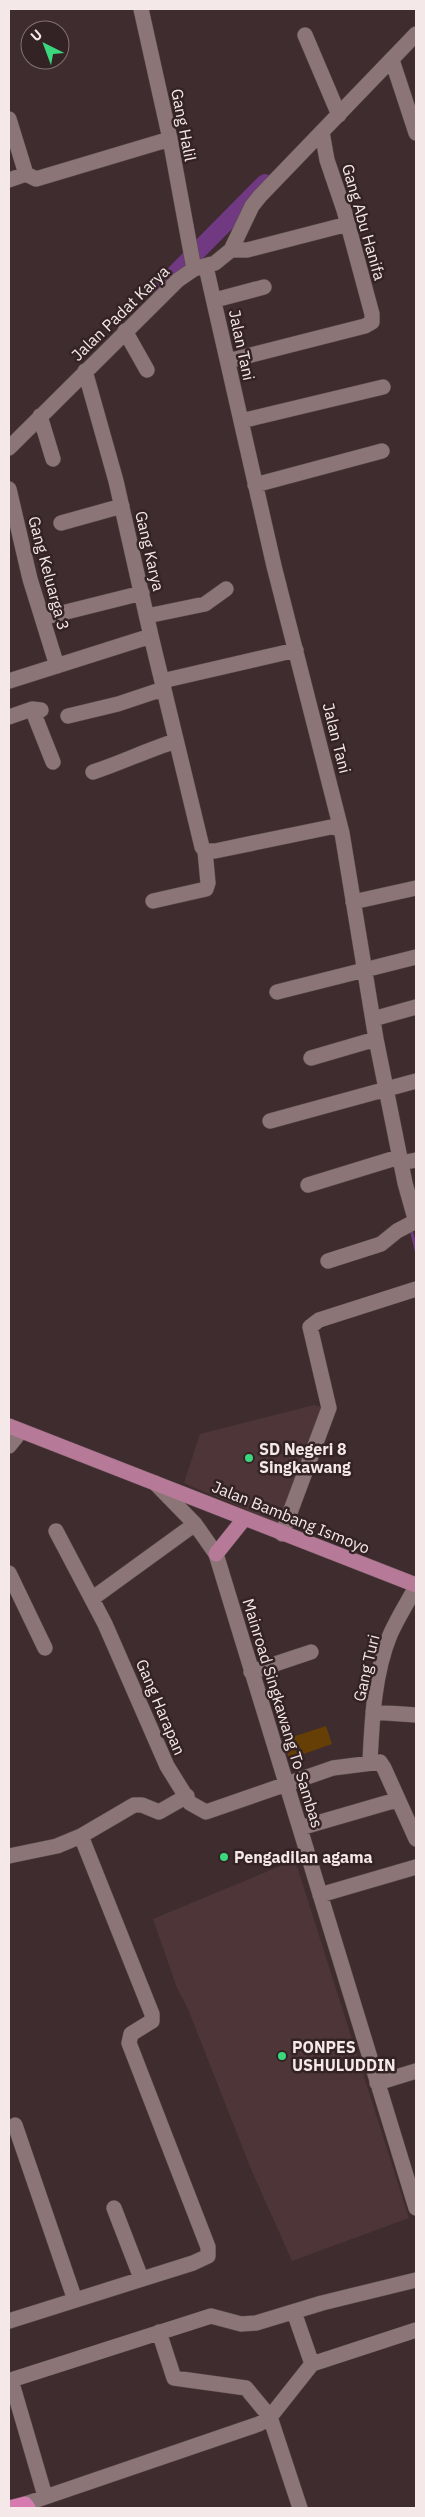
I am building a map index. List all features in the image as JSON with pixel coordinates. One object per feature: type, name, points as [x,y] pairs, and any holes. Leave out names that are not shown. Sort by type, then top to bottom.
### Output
[{"type":"highway","points":[[9,2508],[26,2506]]},
{"type":"main road","name":"Mainroad Singkawang To Sambas","points":[[15,1428],[152,1480]]},
{"type":"main road","name":"Jalan Bambang Ismoyo","points":[[152,1480],[244,1519],[416,1586]]},
{"type":"main road","points":[[216,1554],[244,1519]]},
{"type":"street","name":"Gang Halil","points":[[141,9],[170,140],[191,248],[199,267]]},
{"type":"street","name":"Jalan Padat Karya","points":[[9,448],[124,331],[178,280],[199,267],[222,258],[231,250],[256,201],[416,34]]},
{"type":"street","points":[[305,35],[339,115]]},
{"type":"street","points":[[392,60],[416,132]]},
{"type":"street","points":[[9,119],[26,174],[32,178],[40,178],[170,140]]},
{"type":"street","name":"Gang Abu Hanifa","points":[[228,361],[365,326],[372,322],[372,314],[348,224],[327,160],[322,132]]},
{"type":"street","points":[[9,180],[26,174]]},
{"type":"street","points":[[231,250],[247,250],[348,224]]},
{"type":"street","name":"Jalan Tani","points":[[199,267],[214,300],[290,651],[336,828],[353,902],[361,972],[373,1019],[373,1040],[382,1090],[416,1221]]},
{"type":"street","points":[[214,300],[264,287]]},
{"type":"street","points":[[124,331],[147,370]]},
{"type":"street","name":"Gang Karya","points":[[85,370],[122,506],[176,741],[202,847],[205,851],[208,883],[206,888],[153,901]]},
{"type":"street","points":[[240,422],[383,387]]},
{"type":"street","points":[[40,416],[53,459]]},
{"type":"street","points":[[255,485],[382,451]]},
{"type":"street","name":"Gang Keluarga 3","points":[[9,489],[30,578],[57,666]]},
{"type":"street","points":[[61,523],[122,506]]},
{"type":"street","points":[[147,616],[205,604],[226,589]]},
{"type":"street","points":[[42,618],[142,593]]},
{"type":"street","points":[[9,681],[151,636]]},
{"type":"street","points":[[68,716],[118,704],[160,690],[163,683],[290,651]]},
{"type":"street","points":[[9,717],[37,710],[53,762]]},
{"type":"street","points":[[93,772],[123,762],[148,749],[176,741]]},
{"type":"street","points":[[205,851],[215,851],[336,828]]},
{"type":"street","points":[[353,902],[416,888]]},
{"type":"street","points":[[277,992],[416,957]]},
{"type":"street","points":[[373,1019],[416,1007]]},
{"type":"street","points":[[311,1058],[373,1040]]},
{"type":"street","points":[[270,1121],[416,1081]]},
{"type":"street","points":[[308,1185],[400,1160],[416,1160]]},
{"type":"street","points":[[328,1261],[381,1244],[397,1231],[416,1221]]},
{"type":"street","points":[[282,1534],[329,1408],[310,1331],[312,1324],[416,1289]]},
{"type":"street","points":[[9,1446],[15,1428]]},
{"type":"street","name":"Mainroad Singkawang To Sambas","points":[[152,1480],[195,1524],[216,1554],[416,2208]]},
{"type":"street","points":[[93,1598],[195,1524]]},
{"type":"street","name":"Gang Harapan","points":[[56,1530],[93,1598],[131,1680],[167,1766],[190,1803],[206,1812],[286,1785]]},
{"type":"street","points":[[9,1573],[44,1648]]},
{"type":"street","name":"Gang Turi","points":[[370,1762],[378,1680],[390,1635],[416,1586]]},
{"type":"street","points":[[251,1672],[311,1652]]},
{"type":"street","points":[[374,1712],[416,1715]]},
{"type":"street","points":[[286,1785],[333,1768],[380,1762],[411,1812],[416,1839]]},
{"type":"street","points":[[9,1856],[47,1850],[81,1836],[134,1805],[142,1805],[159,1812],[187,1796]]},
{"type":"street","points":[[300,1828],[394,1801]]},
{"type":"street","points":[[9,2319],[75,2300],[208,2256],[208,2247],[129,2043],[130,2034],[152,2021],[152,2014],[81,1836]]},
{"type":"street","points":[[320,1895],[416,1867]]},
{"type":"street","points":[[377,2083],[416,2071]]},
{"type":"street","points":[[14,2125],[75,2300]]},
{"type":"street","points":[[114,2208],[141,2278]]},
{"type":"street","points":[[45,2496],[10,2376],[211,2316],[241,2324],[256,2324],[322,2303],[416,2280]]},
{"type":"street","points":[[294,2312],[312,2364]]},
{"type":"street","points":[[26,2506],[45,2496],[237,2432],[270,2417],[312,2364],[416,2330]]},
{"type":"street","points":[[160,2332],[174,2378],[246,2388],[270,2417],[299,2508]]},
{"type":"shaded area","name":"SD Negeri 8 Singkawang","points":[[314,1405],[327,1408],[280,1524],[184,1483],[200,1434]]},
{"type":"shaded area","points":[[326,1726],[332,1744],[289,1759],[283,1740]]},
{"type":"shaded area","name":"PONPES USHULUDDIN","points":[[295,1860],[409,2218],[292,2261],[251,2169],[188,2009],[177,1988],[153,1919]]},
{"type":"waterway","points":[[160,289],[265,183]]},
{"type":"waterway","points":[[411,1229],[416,1250]]},
{"type":"place","name":"SD Negeri 8 Singkawang","points":[[249,1458]]},
{"type":"place","name":"Pengadilan agama","points":[[224,1857]]},
{"type":"place","name":"PONPES USHULUDDIN","points":[[282,2056]]}]
